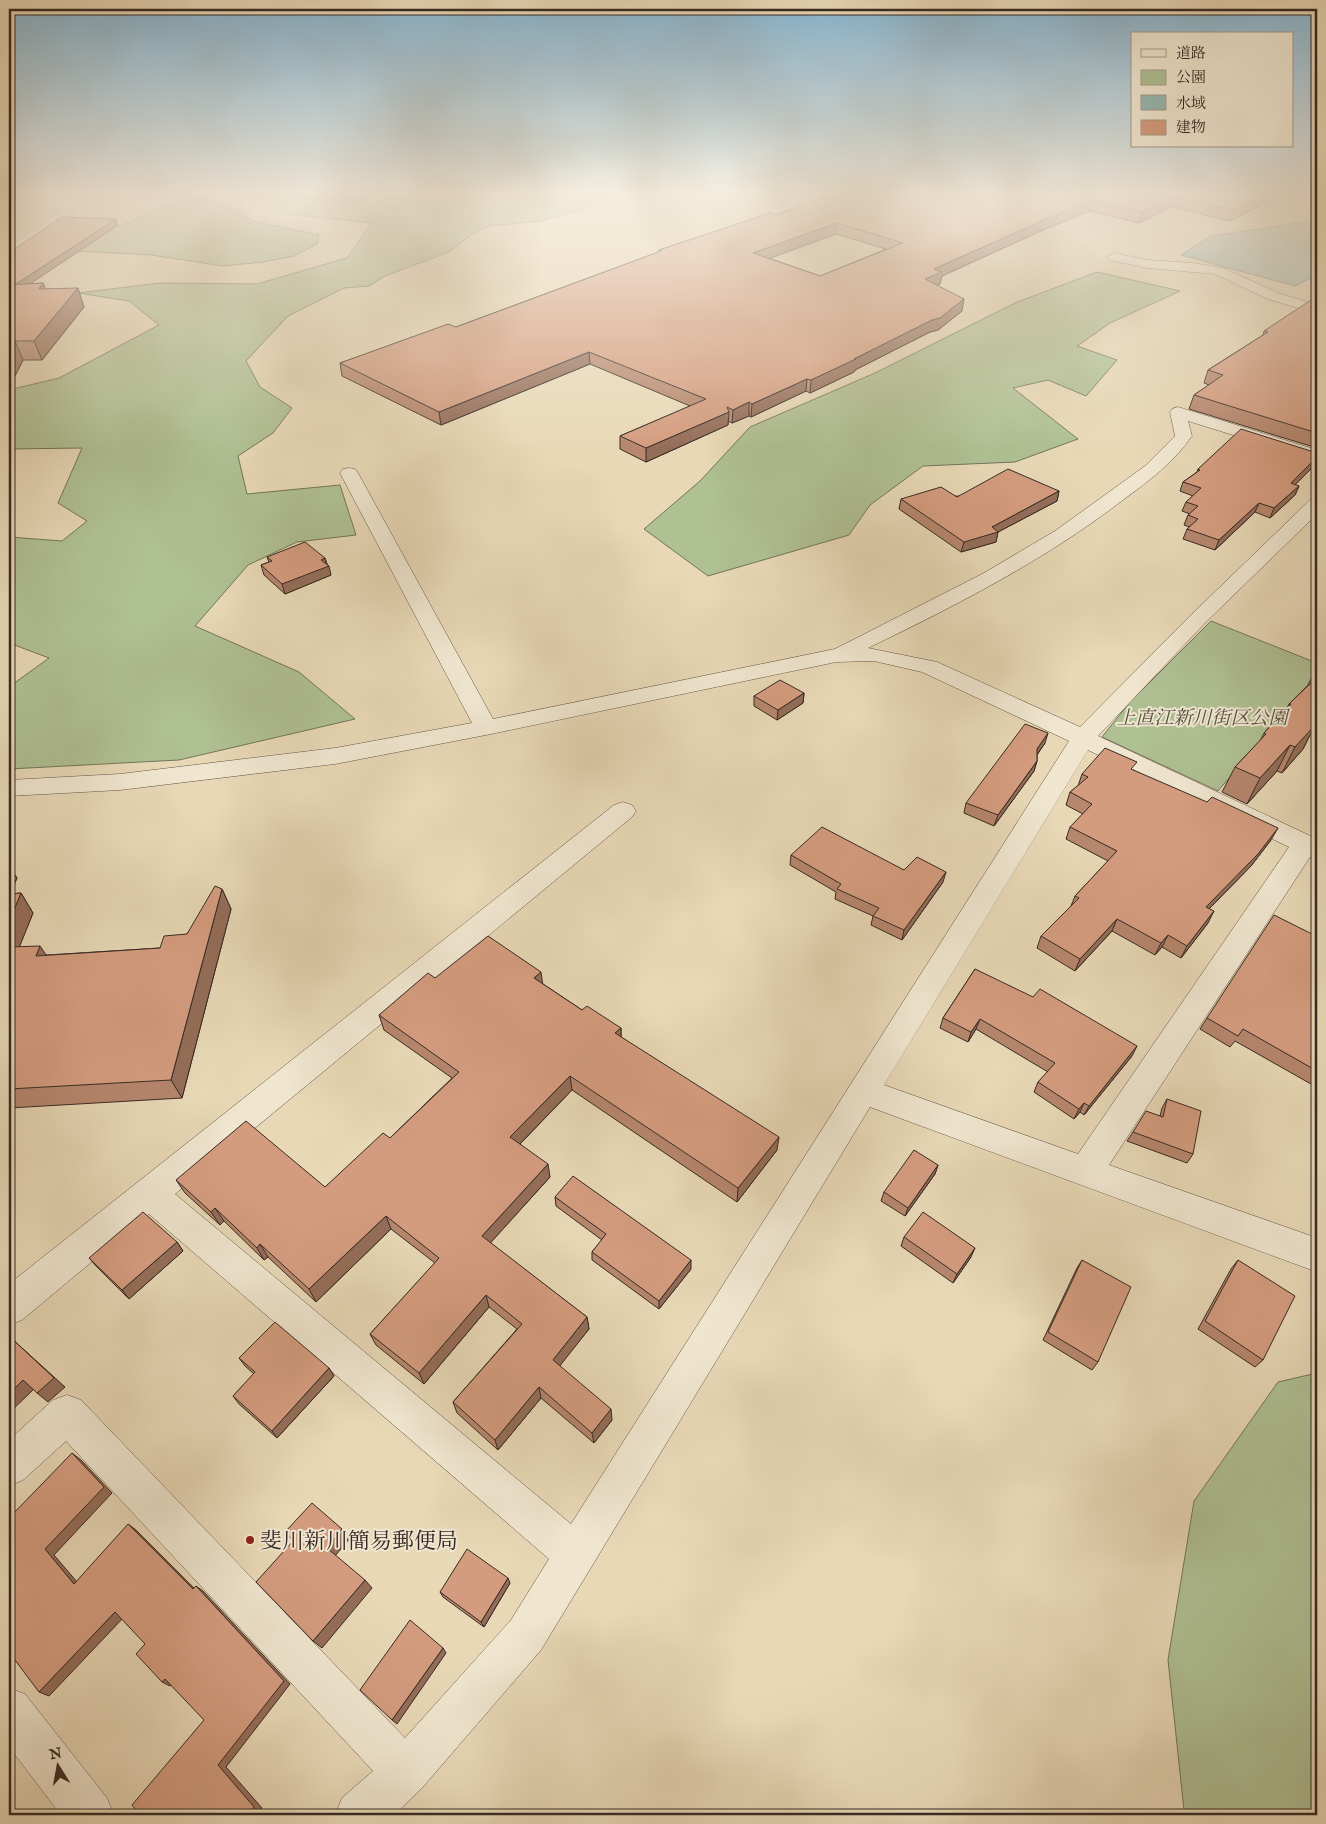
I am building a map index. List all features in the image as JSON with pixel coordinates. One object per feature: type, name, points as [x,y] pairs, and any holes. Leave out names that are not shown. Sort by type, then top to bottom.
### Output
[{"type":"street","points":[[1234,278],[1273,296],[1317,310]]},
{"type":"street","points":[[836,655],[938,606],[1093,515],[1173,452],[1184,436],[1178,412],[1317,456]]},
{"type":"street","points":[[349,473],[486,728]]},
{"type":"street","points":[[360,1815],[406,1772],[526,1636],[575,1554],[1083,738],[1197,620],[1317,504]]},
{"type":"street","points":[[9,788],[120,782],[325,758],[486,728],[836,655],[874,654],[929,667],[1311,847],[1086,1172]]},
{"type":"street","points":[[9,1307],[149,1192],[624,811]]},
{"type":"street","points":[[863,1091],[1317,1255]]},
{"type":"street","points":[[149,1192],[575,1554]]},
{"type":"street","points":[[9,1466],[67,1414],[406,1772]]},
{"type":"street","points":[[9,1710],[90,1815]]},
{"type":"green space","points":[[277,278],[382,278],[369,286],[344,288],[288,316],[246,361],[260,387],[292,408],[273,433],[238,456],[247,494],[340,485],[356,535],[297,542],[248,565],[195,626],[299,672],[355,719],[179,760],[9,769],[9,687],[49,658],[9,643],[9,537],[62,541],[87,521],[58,503],[82,448],[9,449],[9,390],[59,378],[159,325],[129,301],[78,293],[160,283],[257,284]]},
{"type":"green space","points":[[1081,278],[1124,278],[1180,291],[1110,323],[1077,346],[1117,360],[1086,396],[1048,380],[1013,388],[1078,439],[1015,462],[923,466],[870,505],[849,535],[708,576],[644,529],[700,481],[750,427],[875,373],[1015,303]]},
{"type":"green space","name":"上直江新川街区公園","points":[[1211,621],[1317,663],[1317,675],[1218,791],[1102,737],[1130,702]]},
{"type":"green space","points":[[1317,1373],[1317,1815],[1182,1815],[1184,1810],[1168,1660],[1194,1501],[1278,1382]]},
{"type":"water","points":[[1266,278],[1311,278],[1295,286]]},
{"type":"building","points":[[9,278],[25,278],[16,284],[9,285]]},
{"type":"building","points":[[588,278],[927,278],[925,279],[964,299],[940,318],[932,320],[854,359],[856,359],[752,404],[749,402],[733,410],[727,407],[729,412],[646,448],[620,436],[706,399],[589,352],[439,412],[340,363],[448,324],[456,327]]},
{"type":"building","points":[[43,283],[39,289],[78,288],[34,341],[15,341],[9,352],[9,285]]},
{"type":"building","points":[[1311,300],[1317,302],[1317,433],[1194,395],[1223,375],[1208,370],[1268,332],[1264,331]]},
{"type":"building","points":[[1241,429],[1317,453],[1317,457],[1291,483],[1299,486],[1274,508],[1259,503],[1219,540],[1187,529],[1198,519],[1188,515],[1198,506],[1186,502],[1201,488],[1183,482],[1200,470],[1198,469]]},
{"type":"building","points":[[1008,469],[1059,491],[992,527],[998,532],[964,542],[901,499],[941,487],[957,497]]},
{"type":"building","points":[[305,542],[325,558],[321,560],[329,566],[282,584],[261,565],[272,561],[267,557]]},
{"type":"building","points":[[1317,677],[1317,717],[1313,722],[1317,723],[1295,747],[1290,745],[1260,778],[1235,767],[1266,734],[1264,733],[1291,704],[1289,704]]},
{"type":"building","points":[[780,680],[804,693],[778,710],[754,696]]},
{"type":"building","points":[[1025,724],[1048,733],[1037,749],[1037,761],[998,815],[966,803]]},
{"type":"building","points":[[1105,748],[1137,762],[1131,769],[1207,802],[1212,797],[1278,828],[1258,854],[1206,907],[1214,911],[1187,946],[1168,935],[1161,943],[1117,919],[1080,959],[1041,936],[1079,898],[1075,896],[1117,851],[1070,827],[1092,804],[1070,792],[1088,777],[1082,774]]},
{"type":"building","points":[[822,827],[904,870],[917,857],[946,872],[904,930],[873,916],[879,908],[837,889],[841,884],[791,855]]},
{"type":"building","points":[[215,886],[222,889],[171,1080],[9,1089],[9,947],[40,946],[36,956],[160,948],[164,936],[187,934]]},
{"type":"building","points":[[21,893],[9,922],[9,894]]},
{"type":"building","points":[[1274,915],[1316,936],[1317,934],[1317,1071],[1243,1029],[1238,1036],[1207,1018]]},
{"type":"building","points":[[488,936],[541,972],[534,978],[582,1010],[587,1006],[621,1028],[615,1033],[779,1137],[738,1188],[570,1076],[510,1137],[548,1164],[482,1236],[587,1317],[553,1360],[611,1409],[592,1433],[539,1387],[495,1440],[453,1402],[522,1324],[486,1295],[419,1373],[370,1334],[439,1258],[386,1216],[309,1289],[260,1244],[257,1248],[215,1208],[211,1212],[176,1180],[246,1121],[325,1187],[383,1133],[390,1138],[459,1072],[379,1015],[428,973],[435,978]]},
{"type":"building","points":[[975,969],[1033,997],[1040,989],[1137,1046],[1089,1106],[1084,1103],[1079,1109],[1038,1082],[1055,1063],[980,1019],[971,1032],[943,1018]]},
{"type":"building","points":[[1167,1099],[1201,1111],[1193,1154],[1133,1132],[1146,1111],[1163,1117]]},
{"type":"building","points":[[914,1150],[938,1165],[908,1208],[884,1192]]},
{"type":"building","points":[[573,1176],[691,1260],[659,1301],[592,1252],[606,1234],[555,1197]]},
{"type":"building","points":[[143,1212],[177,1242],[122,1290],[89,1258]]},
{"type":"building","points":[[923,1212],[975,1248],[957,1274],[904,1237]]},
{"type":"building","points":[[1082,1260],[1131,1287],[1098,1362],[1048,1332]]},
{"type":"building","points":[[1238,1260],[1295,1296],[1263,1360],[1205,1321]]},
{"type":"building","points":[[275,1322],[329,1368],[272,1431],[233,1396],[255,1372],[239,1358]]},
{"type":"building","points":[[9,1336],[54,1378],[37,1393],[23,1380],[9,1394]]},
{"type":"building","points":[[72,1453],[104,1487],[45,1549],[74,1584],[128,1524],[193,1589],[196,1586],[284,1681],[218,1765],[254,1807],[248,1815],[140,1815],[132,1805],[204,1720],[165,1679],[162,1682],[136,1654],[145,1644],[115,1612],[39,1692],[9,1652],[9,1518]]},
{"type":"building","points":[[312,1503],[342,1529],[327,1548],[365,1580],[313,1641],[256,1582],[293,1541],[285,1532]]},
{"type":"building","points":[[467,1549],[508,1578],[481,1622],[440,1592]]},
{"type":"building","points":[[410,1620],[443,1648],[392,1720],[360,1690]]},
{"type":"place","name":"斐川新川簡易郵便局","points":[[250,1540]]}]
